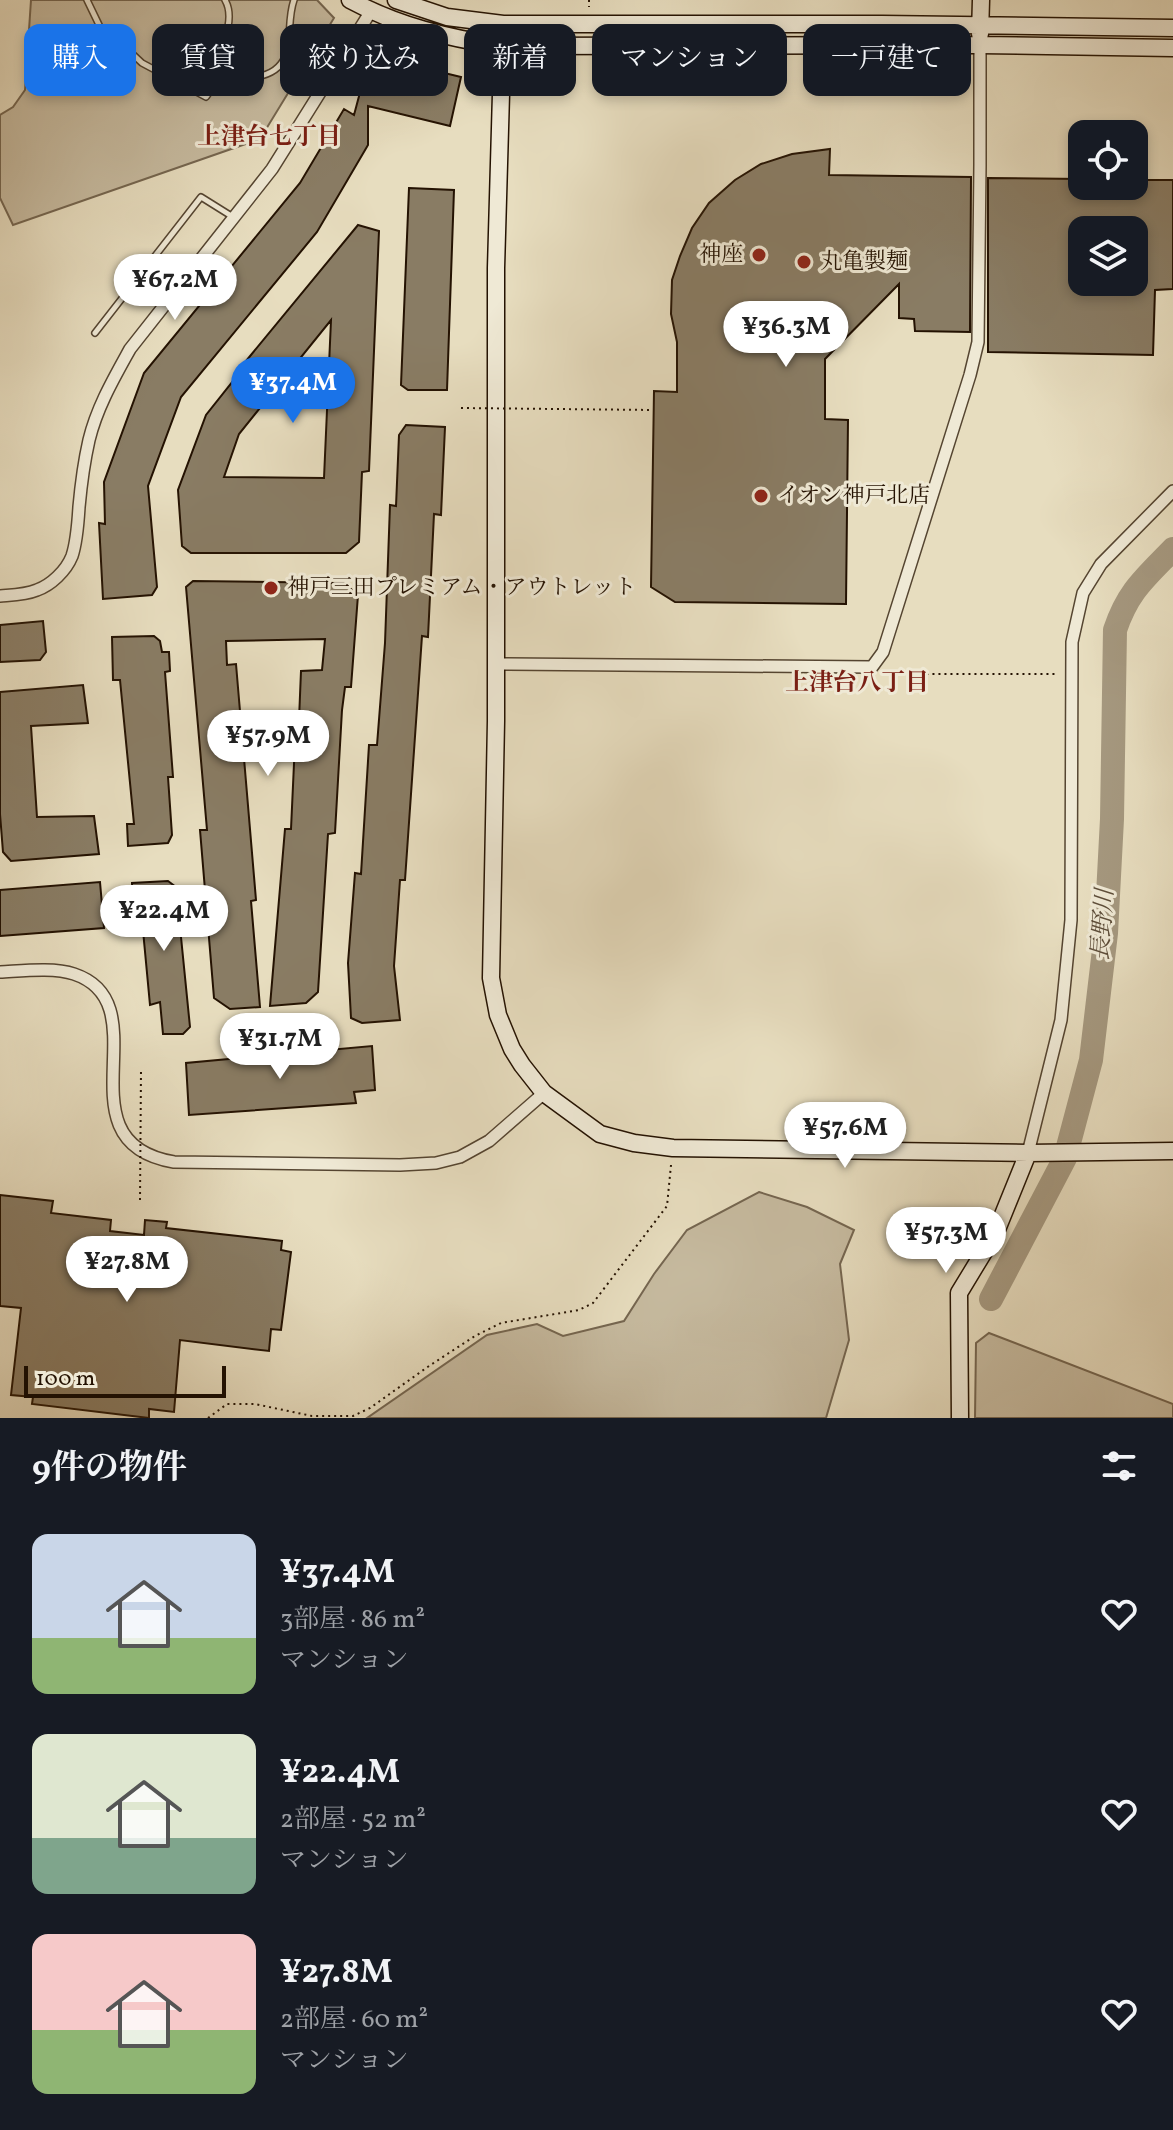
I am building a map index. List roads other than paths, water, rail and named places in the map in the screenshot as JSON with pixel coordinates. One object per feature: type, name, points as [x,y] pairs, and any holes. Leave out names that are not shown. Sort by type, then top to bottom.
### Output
[{"type":"street","points":[[350,0],[429,32],[464,39]]},
{"type":"street","points":[[396,0],[447,17],[503,24]]},
{"type":"street","points":[[496,664],[872,667],[883,652],[978,342],[981,0]]},
{"type":"street","points":[[0,596],[38,590],[62,572],[71,559],[90,437],[107,391],[130,349],[272,169],[371,11]]},
{"type":"street","points":[[576,24],[1173,28]]},
{"type":"street","points":[[576,46],[1173,48]]},
{"type":"street","points":[[500,96],[491,978],[498,1015],[522,1065],[544,1093],[600,1134],[634,1143],[673,1148],[1028,1153],[1173,1151]]},
{"type":"street","points":[[960,1418],[959,1293],[996,1232],[1028,1153],[1061,1020],[1071,920],[1072,642],[1083,593],[1101,564],[1173,491]]},
{"type":"street","points":[[0,972],[73,973],[97,988],[111,1014],[117,1123],[129,1143],[158,1160],[390,1165],[436,1163],[460,1157],[489,1141],[544,1093]]},
{"type":"lane","points":[[87,0],[101,29],[152,68]]},
{"type":"lane","points":[[225,0],[230,8],[228,24]]},
{"type":"lane","points":[[264,75],[274,71],[287,54],[289,14],[294,0]]},
{"type":"lane","points":[[95,333],[201,197],[234,217]]},
{"type":"waterway","name":"長野川","points":[[991,1299],[1065,1158],[1091,1060],[1106,933],[1112,819],[1115,630],[1132,595],[1173,549]]},
{"type":"place","name":"神座","points":[[759,255]]},
{"type":"place","name":"丸亀製麺","points":[[804,262]]},
{"type":"place","name":"イオン神戸北店","points":[[761,496]]},
{"type":"place","name":"神戸三田プレミアム・アウトレット","points":[[271,588]]},
{"type":"district","name":"上津台七丁目","points":[[269,138]]},
{"type":"district","name":"上津台八丁目","points":[[857,684]]}]
